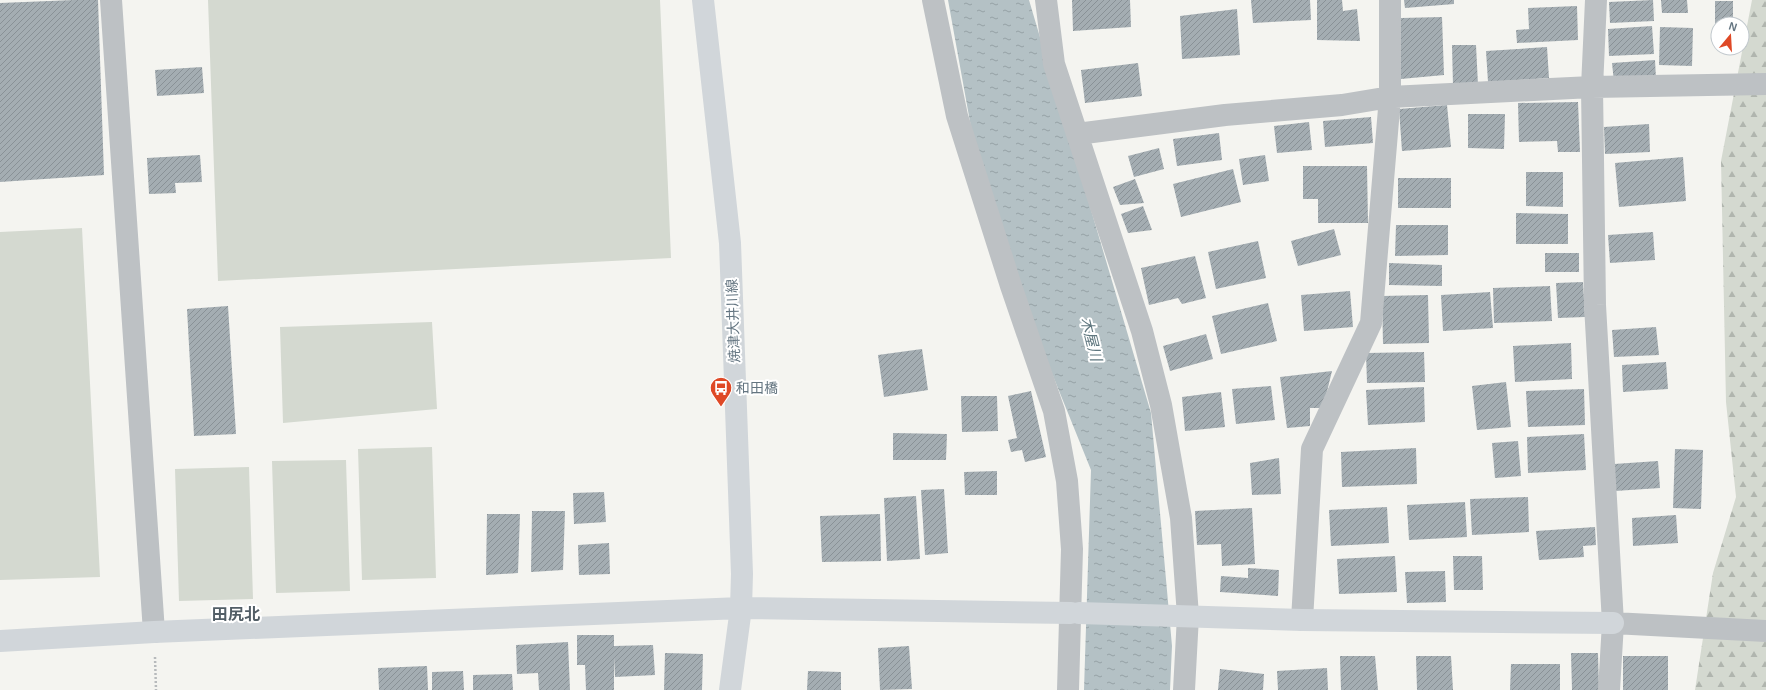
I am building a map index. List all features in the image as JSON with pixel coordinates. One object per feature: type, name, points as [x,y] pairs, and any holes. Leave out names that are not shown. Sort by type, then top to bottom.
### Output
[{"type":"street","points":[[111,0],[154,632]]},
{"type":"street","name":"焼津大井川線","points":[[703,0],[730,243],[742,574],[741,608],[730,690]]},
{"type":"street","points":[[933,0],[957,116],[1011,286],[1054,411],[1067,481],[1072,549],[1075,613],[1068,690]]},
{"type":"street","points":[[1046,0],[1054,64],[1142,331],[1161,405],[1181,518],[1188,616],[1184,690]]},
{"type":"street","points":[[1302,620],[1312,448],[1370,323],[1390,97],[1390,0]]},
{"type":"street","points":[[1596,0],[1592,88],[1595,305],[1613,623],[1608,690]]},
{"type":"street","points":[[1077,134],[1225,115],[1342,105],[1390,97],[1592,88],[1766,84]]},
{"type":"street","points":[[0,641],[154,632],[741,608],[1075,613],[1302,620],[1613,623],[1766,631]]},
{"type":"path","points":[[154,632],[156,690]]},
{"type":"green space","points":[[208,0],[660,0],[671,258],[218,281]]},
{"type":"green space","points":[[1752,0],[1766,0],[1766,690],[1695,690],[1713,573],[1736,497],[1726,402],[1721,161],[1741,56],[1750,56],[1749,16]]},
{"type":"green space","points":[[82,228],[100,577],[0,580],[0,232]]},
{"type":"green space","points":[[432,322],[437,409],[283,423],[280,327]]},
{"type":"green space","points":[[432,447],[436,578],[362,580],[358,449]]},
{"type":"green space","points":[[346,460],[350,591],[276,593],[272,461]]},
{"type":"green space","points":[[249,467],[253,599],[179,601],[175,469]]},
{"type":"water","name":"木屋川","points":[[948,0],[1029,0],[1151,413],[1172,646],[1170,690],[1084,690],[1091,470],[986,210]]},
{"type":"building","points":[[98,0],[104,175],[0,182],[0,3]]},
{"type":"building","points":[[1072,0],[1130,0],[1131,27],[1073,31]]},
{"type":"building","points":[[1251,0],[1310,0],[1311,20],[1253,23]]},
{"type":"building","points":[[1317,0],[1342,0],[1343,11],[1357,9],[1360,41],[1317,40]]},
{"type":"building","points":[[1404,0],[1454,0],[1454,4],[1405,8]]},
{"type":"building","points":[[1653,0],[1654,21],[1610,23],[1609,2]]},
{"type":"building","points":[[1661,0],[1687,0],[1688,13],[1662,13]]},
{"type":"building","points":[[1715,1],[1733,1],[1733,16],[1715,16]]},
{"type":"building","points":[[1577,6],[1578,40],[1517,43],[1516,30],[1529,29],[1528,8]]},
{"type":"building","points":[[1237,9],[1240,55],[1182,59],[1180,16]]},
{"type":"building","points":[[1442,17],[1444,75],[1401,79],[1401,18]]},
{"type":"building","points":[[1652,26],[1654,54],[1609,56],[1608,29]]},
{"type":"building","points":[[1660,27],[1693,28],[1692,66],[1659,65]]},
{"type":"building","points":[[1452,45],[1476,45],[1478,85],[1453,86]]},
{"type":"building","points":[[1547,47],[1549,78],[1488,82],[1486,51]]},
{"type":"building","points":[[1655,60],[1656,79],[1614,82],[1612,63]]},
{"type":"building","points":[[1138,63],[1142,96],[1085,103],[1081,70]]},
{"type":"building","points":[[202,67],[204,93],[157,96],[155,70]]},
{"type":"building","points":[[1578,102],[1580,152],[1558,152],[1557,141],[1519,142],[1518,103]]},
{"type":"building","points":[[1447,105],[1451,147],[1402,151],[1399,109]]},
{"type":"building","points":[[1468,114],[1505,114],[1504,149],[1468,148]]},
{"type":"building","points":[[1371,117],[1373,143],[1325,147],[1323,121]]},
{"type":"building","points":[[1309,122],[1312,150],[1277,153],[1274,126]]},
{"type":"building","points":[[1649,124],[1650,152],[1605,154],[1604,127]]},
{"type":"building","points":[[1219,133],[1222,160],[1177,166],[1173,139]]},
{"type":"building","points":[[1159,148],[1164,169],[1134,177],[1128,156]]},
{"type":"building","points":[[200,155],[202,182],[175,183],[176,193],[149,194],[147,158]]},
{"type":"building","points":[[1265,155],[1269,181],[1243,185],[1239,159]]},
{"type":"building","points":[[1683,157],[1686,201],[1619,207],[1615,163]]},
{"type":"building","points":[[1303,166],[1367,166],[1368,223],[1318,223],[1318,199],[1303,199]]},
{"type":"building","points":[[1233,169],[1241,202],[1181,217],[1173,184]]},
{"type":"building","points":[[1526,172],[1563,172],[1563,207],[1526,206]]},
{"type":"building","points":[[1398,178],[1451,178],[1451,208],[1398,208]]},
{"type":"building","points":[[1135,179],[1144,203],[1120,205],[1113,187]]},
{"type":"building","points":[[1143,206],[1152,230],[1128,233],[1121,214]]},
{"type":"building","points":[[1516,213],[1568,214],[1568,244],[1516,244]]},
{"type":"building","points":[[1396,225],[1448,225],[1448,255],[1395,256]]},
{"type":"building","points":[[1334,229],[1341,255],[1298,266],[1291,241]]},
{"type":"building","points":[[1653,232],[1655,260],[1610,263],[1608,235]]},
{"type":"building","points":[[1258,241],[1266,278],[1216,289],[1208,252]]},
{"type":"building","points":[[1545,253],[1579,253],[1579,272],[1545,272]]},
{"type":"building","points":[[1195,256],[1206,298],[1182,304],[1178,298],[1149,305],[1141,268]]},
{"type":"building","points":[[1389,263],[1442,265],[1442,286],[1389,285]]},
{"type":"building","points":[[1583,282],[1585,317],[1558,318],[1556,283]]},
{"type":"building","points":[[1550,286],[1552,321],[1494,323],[1493,288]]},
{"type":"building","points":[[1350,291],[1353,327],[1304,331],[1301,295]]},
{"type":"building","points":[[1490,292],[1493,328],[1443,331],[1441,295]]},
{"type":"building","points":[[1428,295],[1429,343],[1383,344],[1382,296]]},
{"type":"building","points":[[1268,303],[1277,341],[1221,354],[1212,316]]},
{"type":"building","points":[[228,306],[236,434],[194,436],[187,309]]},
{"type":"building","points":[[1656,327],[1659,355],[1614,357],[1612,330]]},
{"type":"building","points":[[1206,334],[1213,359],[1170,371],[1163,346]]},
{"type":"building","points":[[1571,343],[1572,379],[1515,382],[1513,346]]},
{"type":"building","points":[[922,349],[928,390],[884,397],[878,355]]},
{"type":"building","points":[[1424,352],[1425,382],[1367,383],[1366,353]]},
{"type":"building","points":[[1666,362],[1668,389],[1623,392],[1622,365]]},
{"type":"building","points":[[1332,371],[1323,408],[1310,408],[1310,426],[1287,428],[1280,377]]},
{"type":"building","points":[[1506,382],[1511,427],[1477,430],[1472,386]]},
{"type":"building","points":[[1271,386],[1275,420],[1236,424],[1232,389]]},
{"type":"building","points":[[1424,387],[1425,422],[1368,425],[1366,390]]},
{"type":"building","points":[[1584,389],[1585,425],[1528,427],[1526,391]]},
{"type":"building","points":[[1031,391],[1046,457],[1025,462],[1022,450],[1011,452],[1008,440],[1017,438],[1008,396]]},
{"type":"building","points":[[1221,392],[1225,427],[1185,431],[1182,397]]},
{"type":"building","points":[[961,396],[997,396],[998,431],[962,432]]},
{"type":"building","points":[[893,433],[947,434],[946,460],[893,460]]},
{"type":"building","points":[[1584,434],[1586,470],[1528,473],[1527,437]]},
{"type":"building","points":[[1518,441],[1521,476],[1495,478],[1492,443]]},
{"type":"building","points":[[1416,448],[1417,484],[1342,487],[1341,452]]},
{"type":"building","points":[[1675,449],[1703,450],[1701,509],[1673,508]]},
{"type":"building","points":[[1279,458],[1281,494],[1252,495],[1250,463]]},
{"type":"building","points":[[1658,461],[1660,488],[1615,491],[1614,464]]},
{"type":"building","points":[[997,471],[997,495],[965,495],[964,472]]},
{"type":"building","points":[[944,489],[948,553],[925,555],[921,490]]},
{"type":"building","points":[[604,492],[606,522],[574,524],[573,493]]},
{"type":"building","points":[[916,496],[920,559],[887,561],[884,498]]},
{"type":"building","points":[[1528,497],[1529,532],[1472,535],[1470,499]]},
{"type":"building","points":[[1465,502],[1467,537],[1409,540],[1407,505]]},
{"type":"building","points":[[1387,507],[1389,543],[1331,546],[1329,510]]},
{"type":"building","points":[[1252,508],[1255,564],[1222,566],[1221,544],[1197,545],[1195,511]]},
{"type":"building","points":[[532,511],[565,511],[563,570],[531,572]]},
{"type":"building","points":[[487,514],[520,514],[518,573],[486,575]]},
{"type":"building","points":[[880,514],[881,561],[822,562],[820,516]]},
{"type":"building","points":[[1676,515],[1678,543],[1633,546],[1632,518]]},
{"type":"building","points":[[1595,527],[1596,545],[1583,546],[1584,557],[1539,560],[1536,531]]},
{"type":"building","points":[[609,543],[610,574],[579,575],[578,545]]},
{"type":"building","points":[[1395,556],[1397,592],[1339,594],[1337,559]]},
{"type":"building","points":[[1453,556],[1482,556],[1483,590],[1454,590]]},
{"type":"building","points":[[1248,568],[1279,570],[1278,596],[1220,592],[1221,576],[1248,578]]},
{"type":"building","points":[[1445,571],[1446,602],[1407,603],[1405,572]]},
{"type":"building","points":[[577,635],[614,635],[614,646],[653,645],[655,675],[615,677],[614,657],[614,690],[586,690],[585,665],[577,665]]},
{"type":"building","points":[[568,642],[570,690],[539,690],[538,673],[517,674],[516,645]]},
{"type":"building","points":[[909,646],[912,689],[880,690],[878,648]]},
{"type":"building","points":[[665,653],[703,654],[702,690],[664,690]]},
{"type":"building","points":[[1571,653],[1598,653],[1599,690],[1572,690]]},
{"type":"building","points":[[1340,656],[1375,656],[1378,690],[1341,690]]},
{"type":"building","points":[[1416,656],[1451,656],[1453,690],[1417,690]]},
{"type":"building","points":[[1623,656],[1668,656],[1668,690],[1623,690]]},
{"type":"building","points":[[1511,664],[1560,664],[1560,690],[1510,690]]},
{"type":"building","points":[[427,666],[428,690],[379,690],[378,668]]},
{"type":"building","points":[[1327,668],[1328,690],[1278,690],[1277,671]]},
{"type":"building","points":[[1220,669],[1264,674],[1263,690],[1218,690]]},
{"type":"building","points":[[463,671],[464,690],[432,690],[432,672]]},
{"type":"building","points":[[808,671],[841,672],[841,690],[807,690]]},
{"type":"building","points":[[512,674],[513,690],[473,690],[473,675]]},
{"type":"place","name":"和田橋","points":[[721,408]]},
{"type":"district","name":"田尻北","points":[[236,614]]}]
